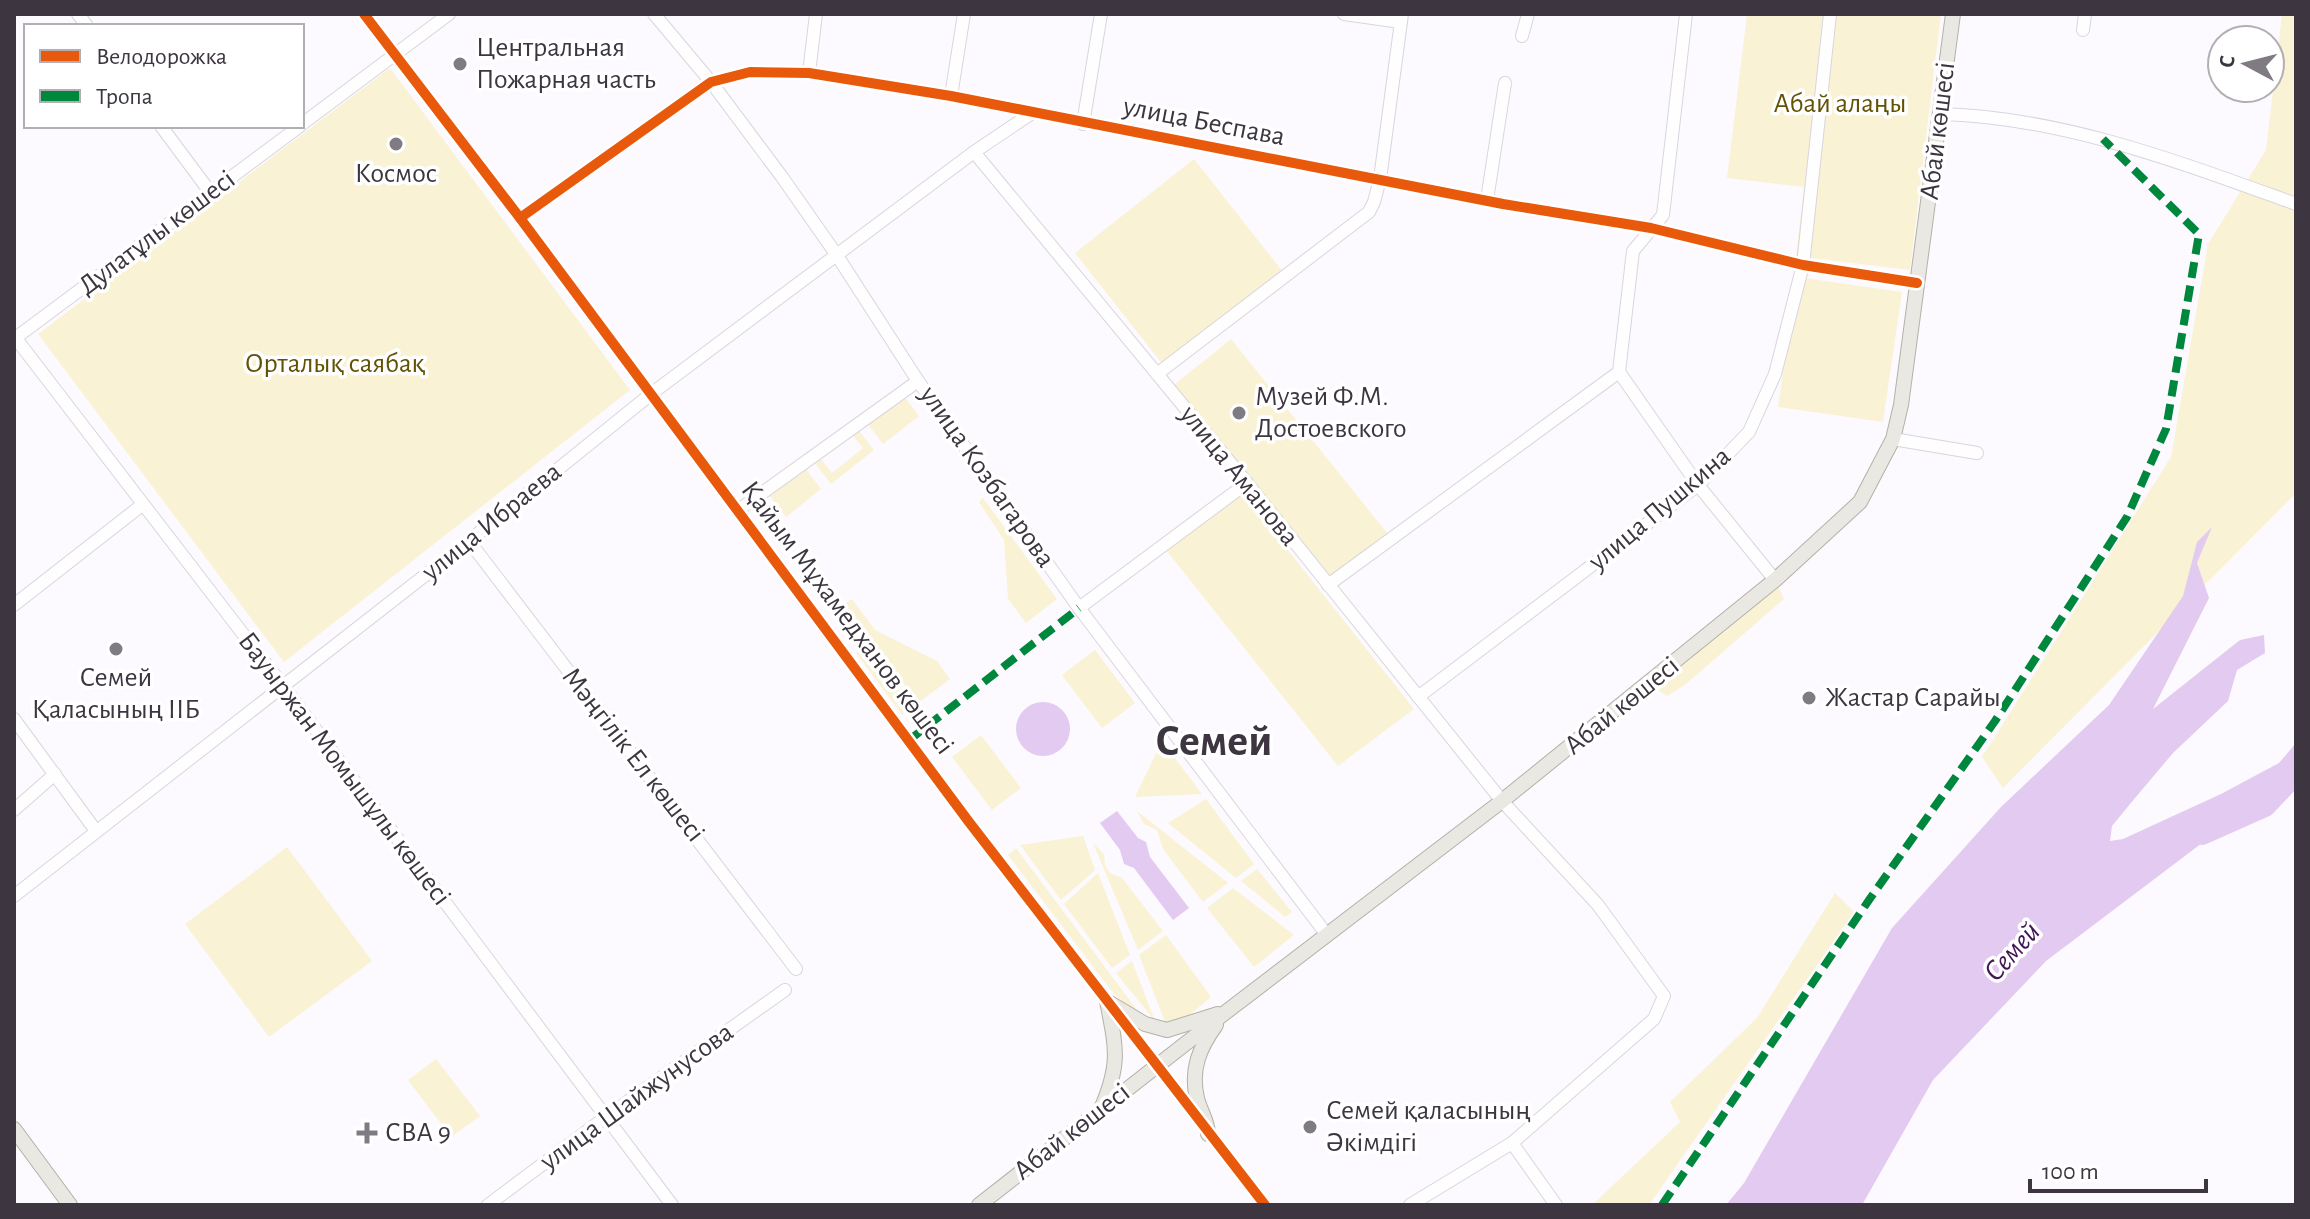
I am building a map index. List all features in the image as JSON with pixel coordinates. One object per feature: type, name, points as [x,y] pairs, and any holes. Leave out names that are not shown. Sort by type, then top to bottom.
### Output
[{"type":"main road","name":"Абай көшесі","points":[[979,1205],[1502,801],[1775,580],[1860,502],[1893,439],[1901,405],[1953,14]]},
{"type":"main road","points":[[1108,1002],[1145,1024],[1167,1030],[1226,1012]]},
{"type":"main road","points":[[1100,1111],[1114,1078],[1116,1057],[1108,1002]]},
{"type":"main road","points":[[1208,1134],[1208,1125],[1197,1097],[1194,1073],[1199,1053],[1226,1012]]},
{"type":"main road","points":[[14,1129],[70,1205]]},
{"type":"street","name":"Қайым Мұхамедханов көшесі","points":[[364,14],[520,218],[960,811],[1265,1205]]},
{"type":"street","name":"Дулатұлы көшесі","points":[[304,123],[449,14]]},
{"type":"street","name":"улица Козбагарова","points":[[654,14],[711,82],[836,254],[918,381],[1079,608],[1327,935]]},
{"type":"street","points":[[809,73],[816,14]]},
{"type":"street","points":[[951,96],[964,14]]},
{"type":"street","points":[[1083,124],[1101,14]]},
{"type":"street","points":[[1157,374],[1369,212],[1380,179],[1402,18],[1344,14]]},
{"type":"street","points":[[1522,36],[1528,14]]},
{"type":"street","points":[[1686,14],[1663,215],[1633,251],[1619,372],[1698,485],[1775,580]]},
{"type":"street","name":"улица Пушкина","points":[[1418,697],[1698,485],[1749,432],[1775,374],[1803,265],[1830,14]]},
{"type":"street","points":[[2083,30],[2085,14]]},
{"type":"street","name":"улица Беспава","points":[[520,218],[711,82],[750,72],[809,73],[951,96],[1083,124],[1651,228],[1803,265],[1917,283]]},
{"type":"street","points":[[1487,200],[1505,83]]},
{"type":"street","name":"улица Ибраева","points":[[14,896],[469,541],[651,394],[974,152],[1032,113]]},
{"type":"street","points":[[1940,114],[1983,115],[2103,139],[2296,204]]},
{"type":"street","points":[[162,128],[210,192]]},
{"type":"street","name":"Дулатұлы көшесі","points":[[15,338],[297,128]]},
{"type":"street","name":"улица Аманова","points":[[974,152],[1247,483],[1502,801],[1598,905],[1664,996],[1654,1019],[1512,1143]]},
{"type":"street","name":"Бауыржан Момышұлы көшесі","points":[[15,338],[283,686],[672,1205]]},
{"type":"street","points":[[1328,585],[1619,372]]},
{"type":"street","points":[[737,511],[918,381]]},
{"type":"street","points":[[1893,439],[1977,453]]},
{"type":"street","points":[[1079,608],[1247,483]]},
{"type":"street","points":[[14,605],[142,505]]},
{"type":"street","name":"Мәңгілік Ел көшесі","points":[[469,541],[796,969]]},
{"type":"street","points":[[14,719],[96,831]]},
{"type":"street","points":[[14,810],[55,774]]},
{"type":"street","name":"улица Шайжунусова","points":[[488,1205],[785,990]]},
{"type":"street","points":[[1410,1205],[1512,1143],[1556,1205]]},
{"type":"green space","name":"Абай алаңы","points":[[1747,14],[1941,14],[1910,270],[1796,256],[1804,187],[1727,178]]},
{"type":"green space","points":[[2282,14],[2296,14],[2296,493],[2003,788],[1982,757],[2171,457],[2208,244],[2266,150],[2271,104],[2286,104],[2286,24],[2281,24]]},
{"type":"green space","name":"Орталық саябақ","points":[[390,68],[630,390],[284,662],[38,334]]},
{"type":"green space","points":[[1194,159],[1283,272],[1164,366],[1075,253]]},
{"type":"green space","points":[[1797,277],[1902,292],[1883,422],[1778,407]]},
{"type":"green space","points":[[1231,339],[1388,534],[1331,580],[1174,385]]},
{"type":"green space","points":[[903,395],[919,416],[883,444],[867,423]]},
{"type":"green space","points":[[857,428],[874,450],[831,484],[813,461],[820,458],[832,473],[863,448],[851,433]]},
{"type":"green space","points":[[805,468],[821,489],[786,517],[769,495]]},
{"type":"green space","points":[[1241,491],[1414,709],[1338,766],[1166,550]]},
{"type":"green space","points":[[983,498],[1057,599],[1026,623],[1008,599],[1004,540],[979,502]]},
{"type":"green space","points":[[1775,580],[1784,599],[1686,684],[1667,696],[1650,684]]},
{"type":"green space","points":[[852,599],[875,630],[937,661],[950,679],[918,703],[845,604]]},
{"type":"green space","points":[[867,645],[912,707],[902,715],[856,653]]},
{"type":"green space","points":[[1095,650],[1135,703],[1102,728],[1062,675]]},
{"type":"green space","points":[[981,735],[1021,788],[992,810],[952,757]]},
{"type":"green space","points":[[1162,741],[1202,794],[1135,797]]},
{"type":"green space","points":[[1206,799],[1254,864],[1236,878],[1168,823]]},
{"type":"green space","points":[[1137,811],[1228,883],[1203,902],[1163,849],[1157,830],[1144,824]]},
{"type":"green space","points":[[1083,836],[1095,870],[1061,900],[1020,845]]},
{"type":"green space","points":[[1093,843],[1104,854],[1105,866],[1110,873],[1122,878],[1163,931],[1138,950]]},
{"type":"green space","points":[[287,847],[372,961],[269,1037],[185,924]]},
{"type":"green space","points":[[1016,848],[1143,1018],[1114,994],[1008,855]]},
{"type":"green space","points":[[1257,869],[1292,912],[1285,917],[1241,881]]},
{"type":"green space","points":[[1098,873],[1130,955],[1112,968],[1064,904]]},
{"type":"green space","points":[[1233,888],[1294,935],[1254,967],[1207,908]]},
{"type":"green space","points":[[1835,893],[1854,912],[1649,1205],[1592,1205],[1680,1122],[1670,1102],[1757,1018]]},
{"type":"green space","points":[[1166,935],[1211,997],[1186,1018],[1166,1024],[1139,955]]},
{"type":"green space","points":[[1132,961],[1155,1021],[1116,973]]},
{"type":"green space","points":[[436,1059],[480,1116],[451,1137],[408,1080]]},
{"type":"water","points":[[2212,527],[2197,563],[2209,598],[2153,709],[2240,640],[2264,635],[2265,653],[2237,670],[2228,701],[2173,753],[2130,804],[2112,826],[2110,841],[2123,839],[2221,794],[2279,763],[2296,743],[2296,772],[2046,961],[1933,1080],[1862,1205],[1726,1205],[1744,1183],[1892,928],[2001,807],[2109,705],[2183,596],[2197,542]]},
{"type":"water","points":[[1043,702],[1062,710],[1070,729],[1062,748],[1043,756],[1024,748],[1016,729],[1024,710]]},
{"type":"water","points":[[1117,811],[1138,838],[1146,842],[1150,857],[1189,908],[1173,920],[1134,868],[1124,864],[1120,850],[1100,823]]},
{"type":"waterway","name":"Семей","points":[[2202,834],[2265,806],[2296,773]]},
{"type":"marked path","points":[[1662,1205],[1995,721],[2127,517],[2166,429],[2199,234],[2103,139]]},
{"type":"marked path","points":[[908,741],[1079,608]]},
{"type":"cycle path","points":[[364,14],[520,218],[969,822],[1265,1205]]},
{"type":"cycle path","points":[[520,218],[711,82],[750,72],[809,73],[951,96],[1503,204],[1651,228],[1803,265],[1917,283]]},
{"type":"place","name":"Центральная Пожарная часть","points":[[460,64]]},
{"type":"place","name":"Космос","points":[[396,144]]},
{"type":"place","name":"Музей Ф.М. Достоевского","points":[[1239,413]]},
{"type":"place","name":"Семей Қаласының ІІБ","points":[[116,649]]},
{"type":"place","name":"Жастар Сарайы","points":[[1809,698]]},
{"type":"place","name":"Семей қаласының Әкімдігі","points":[[1310,1127]]},
{"type":"place","name":"СВА 9","points":[[367,1133]]},
{"type":"district","name":"Семей","points":[[1214,742]]}]
